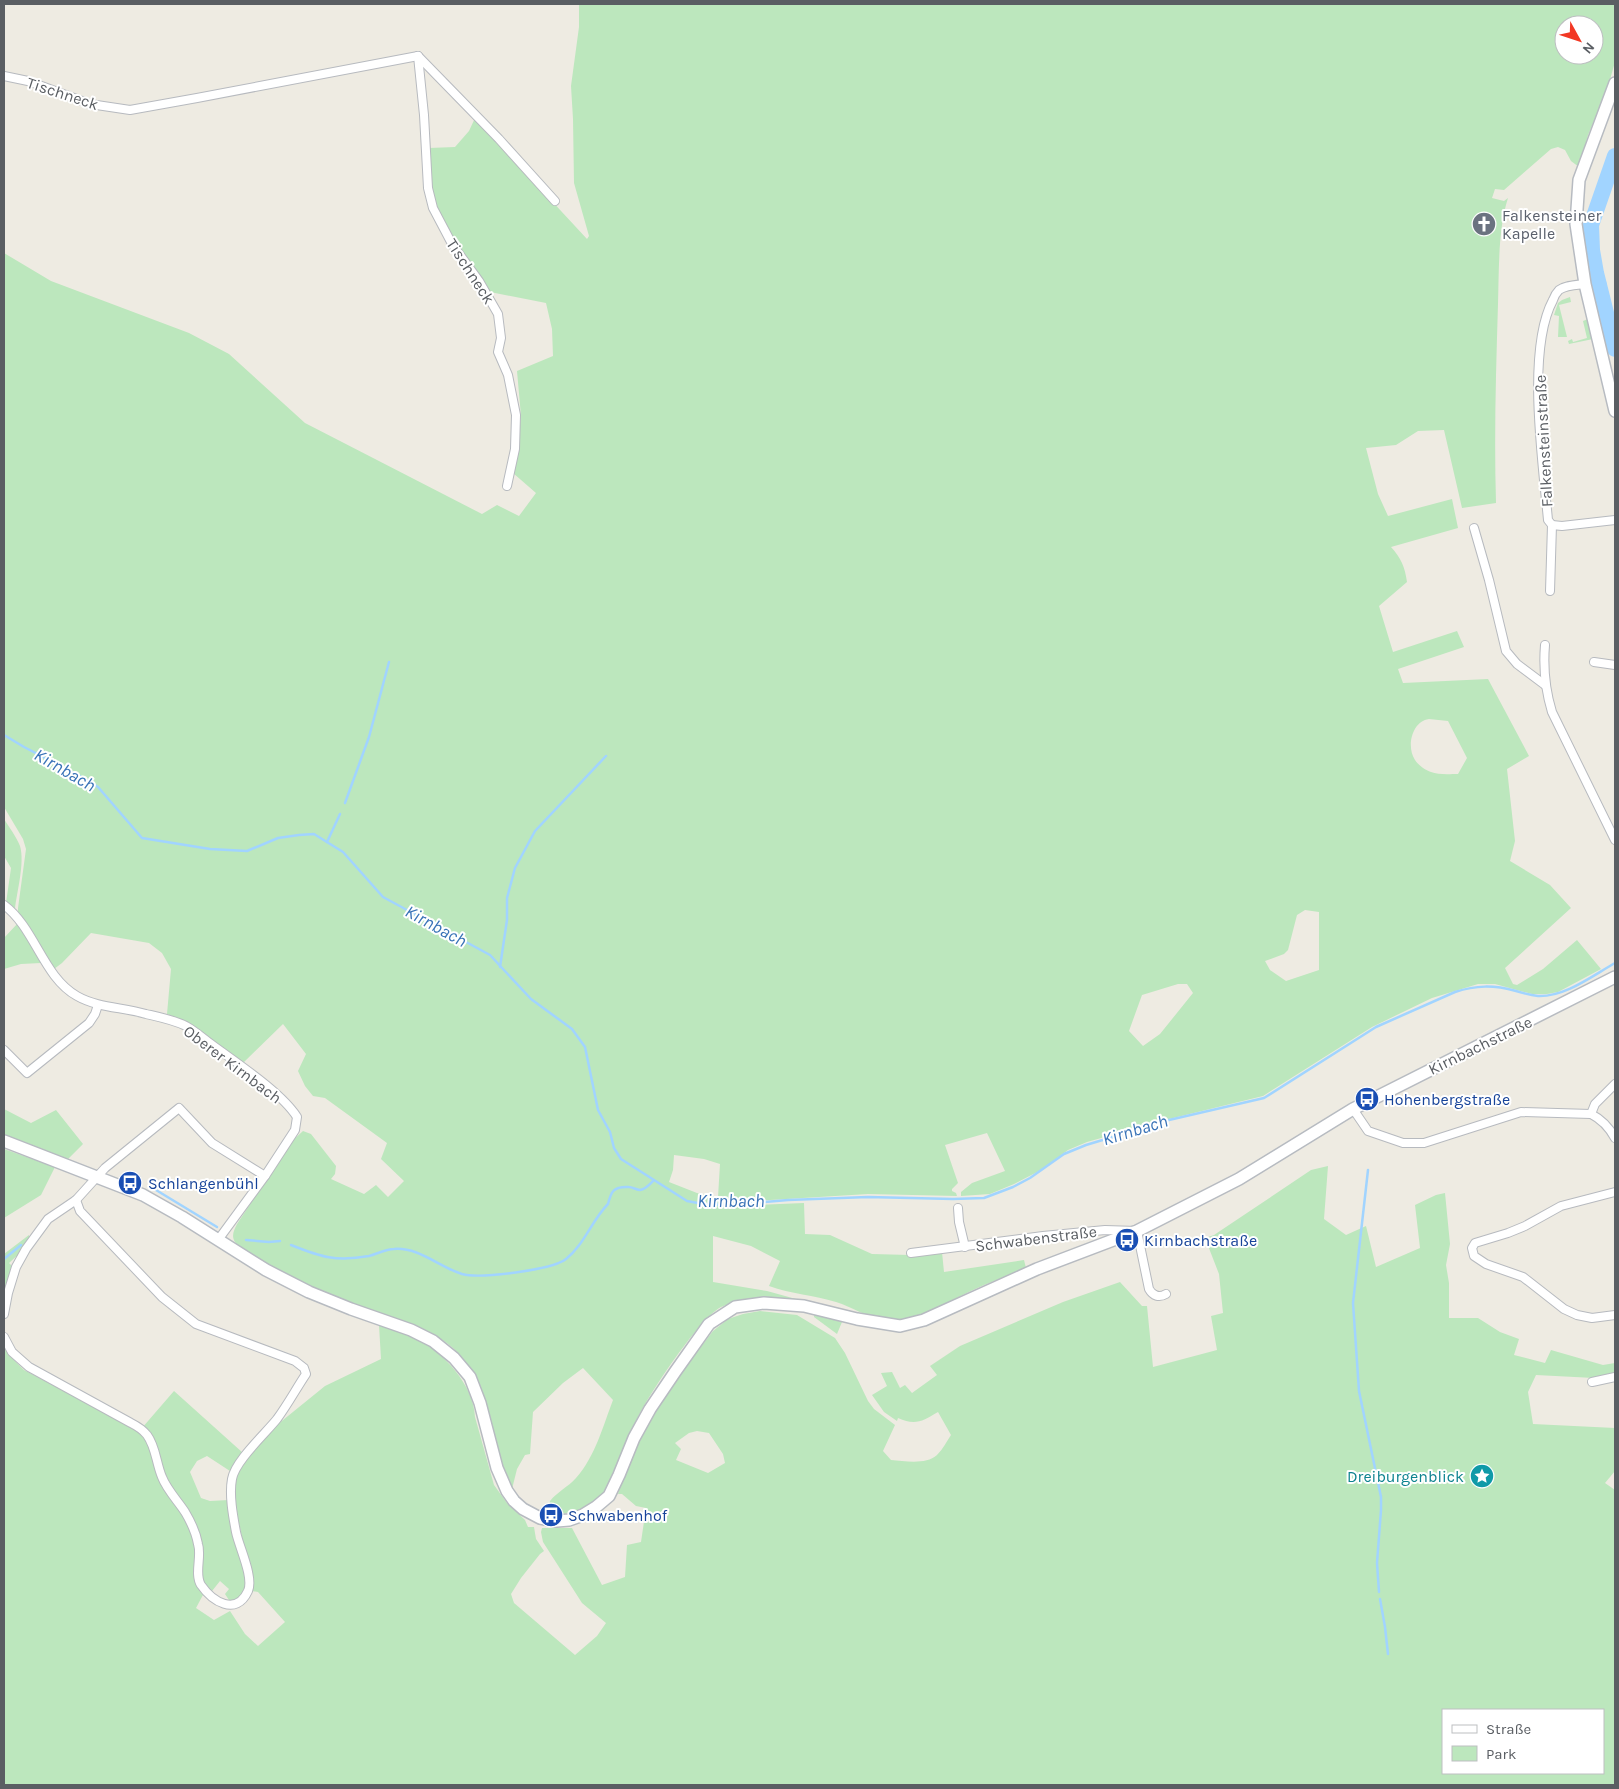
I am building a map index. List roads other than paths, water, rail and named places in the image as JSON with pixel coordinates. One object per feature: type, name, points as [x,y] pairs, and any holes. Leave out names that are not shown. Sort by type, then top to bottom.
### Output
[{"type":"main road","points":[[1615,83],[1579,180],[1576,224],[1584,284],[1615,411]]},
{"type":"main road","name":"Kirnbachstraße","points":[[4,1142],[143,1195],[266,1270],[309,1292],[411,1330],[433,1341],[454,1358],[470,1377],[480,1403],[496,1468],[507,1492],[523,1509],[540,1518],[557,1521],[570,1520],[596,1507],[609,1496],[620,1475],[634,1438],[675,1372],[709,1324],[735,1307],[764,1302],[804,1306],[878,1323],[900,1326],[924,1320],[1037,1269],[1137,1231],[1239,1179],[1353,1109],[1615,977]]},
{"type":"street","name":"Tischneck","points":[[4,76],[28,81],[90,104],[130,110],[418,56],[424,115],[428,188],[433,208],[452,244],[479,281],[498,314],[501,338],[498,352],[508,375],[516,415],[515,449],[506,486]]},
{"type":"street","points":[[418,56],[556,201]]},
{"type":"street","name":"Falkensteinstraße","points":[[1550,591],[1552,525],[1548,520],[1539,413],[1539,358],[1549,307],[1558,291],[1565,287],[1584,284]]},
{"type":"street","points":[[1552,525],[1562,526],[1615,520]]},
{"type":"street","points":[[1474,528],[1506,651],[1517,664],[1545,685]]},
{"type":"street","points":[[1545,645],[1543,660],[1545,685],[1552,712],[1615,840]]},
{"type":"street","points":[[1594,662],[1615,665]]},
{"type":"street","name":"Oberer Kirnbach","points":[[4,905],[15,914],[54,974],[76,996],[98,1005],[145,1013],[186,1026],[256,1078],[291,1108],[297,1117],[295,1130],[265,1176],[218,1240]]},
{"type":"street","points":[[4,1050],[27,1074],[89,1024],[98,1005]]},
{"type":"street","points":[[1590,1114],[1595,1104],[1615,1084]]},
{"type":"street","points":[[4,1314],[16,1267],[26,1249],[48,1219],[76,1200],[98,1178],[105,1168],[179,1108],[212,1143],[265,1176]]},
{"type":"street","points":[[1353,1109],[1368,1130],[1403,1143],[1424,1144],[1521,1112],[1590,1114],[1610,1130],[1615,1138]]},
{"type":"street","points":[[1615,1192],[1561,1206],[1525,1226],[1475,1243],[1472,1248],[1474,1256],[1486,1264],[1522,1277],[1564,1309],[1577,1315],[1592,1318],[1615,1315]]},
{"type":"street","points":[[4,1337],[12,1352],[29,1367],[132,1423],[146,1434],[153,1445],[162,1478],[185,1512],[196,1536],[199,1546],[198,1578],[200,1583],[220,1602],[228,1606],[237,1604],[244,1599],[249,1588],[248,1572],[236,1532],[231,1489],[232,1477],[238,1465],[291,1399],[306,1374],[304,1368],[295,1361],[196,1324],[162,1297],[80,1212],[76,1200]]},
{"type":"street","name":"Schwabenstraße","points":[[958,1208],[965,1247]]},
{"type":"street","name":"Schwabenstraße","points":[[910,1253],[1105,1230],[1137,1231]]},
{"type":"street","points":[[1137,1231],[1149,1289],[1156,1296],[1161,1297],[1166,1294]]},
{"type":"street","points":[[1592,1382],[1615,1377]]},
{"type":"water","points":[[1606,281],[1609,307],[1613,316],[1615,316],[1615,354],[1596,294],[1597,286]]},
{"type":"waterway","points":[[1615,156],[1591,225],[1592,250],[1596,273],[1615,349]]},
{"type":"waterway","points":[[345,803],[369,737],[389,662]]},
{"type":"waterway","name":"Kirnbach","points":[[4,735],[98,787],[142,838],[210,849],[247,851],[278,838],[314,834],[343,852],[383,897],[490,955],[531,999],[572,1029],[585,1047],[598,1110],[610,1132],[614,1148],[621,1159],[687,1201],[703,1204],[728,1205],[788,1200],[868,1197],[984,1198],[1013,1187],[1030,1178],[1064,1154],[1086,1145],[1169,1120],[1264,1098],[1376,1027],[1455,992],[1470,988],[1493,987],[1535,996],[1548,995],[1578,985],[1615,963]]},
{"type":"waterway","points":[[500,967],[507,920],[507,898],[515,868],[535,831],[606,756]]},
{"type":"waterway","points":[[327,842],[340,814]]},
{"type":"waterway","points":[[1368,1170],[1353,1303],[1359,1391],[1381,1497],[1377,1563],[1379,1592]]},
{"type":"waterway","points":[[291,1245],[311,1253],[338,1258],[357,1258],[391,1249],[403,1249],[420,1254],[454,1271],[471,1275],[532,1270],[566,1259],[578,1247],[597,1217],[608,1204],[610,1196],[616,1189],[629,1187],[640,1190],[646,1188],[653,1181]]},
{"type":"waterway","points":[[156,1190],[217,1227]]},
{"type":"waterway","points":[[246,1240],[280,1241]]},
{"type":"waterway","points":[[4,1259],[21,1245]]},
{"type":"waterway","points":[[1380,1599],[1388,1654]]},
{"type":"place","name":"Falkensteiner Kapelle","points":[[1484,224]]},
{"type":"place","name":"Hohenbergstraße","points":[[1367,1099]]},
{"type":"place","name":"Schlangenbühl","points":[[130,1183]]},
{"type":"place","name":"Kirnbachstraße","points":[[1127,1240]]},
{"type":"place","name":"Dreiburgenblick","points":[[1482,1476]]},
{"type":"place","name":"Schwabenhof","points":[[551,1515]]}]
